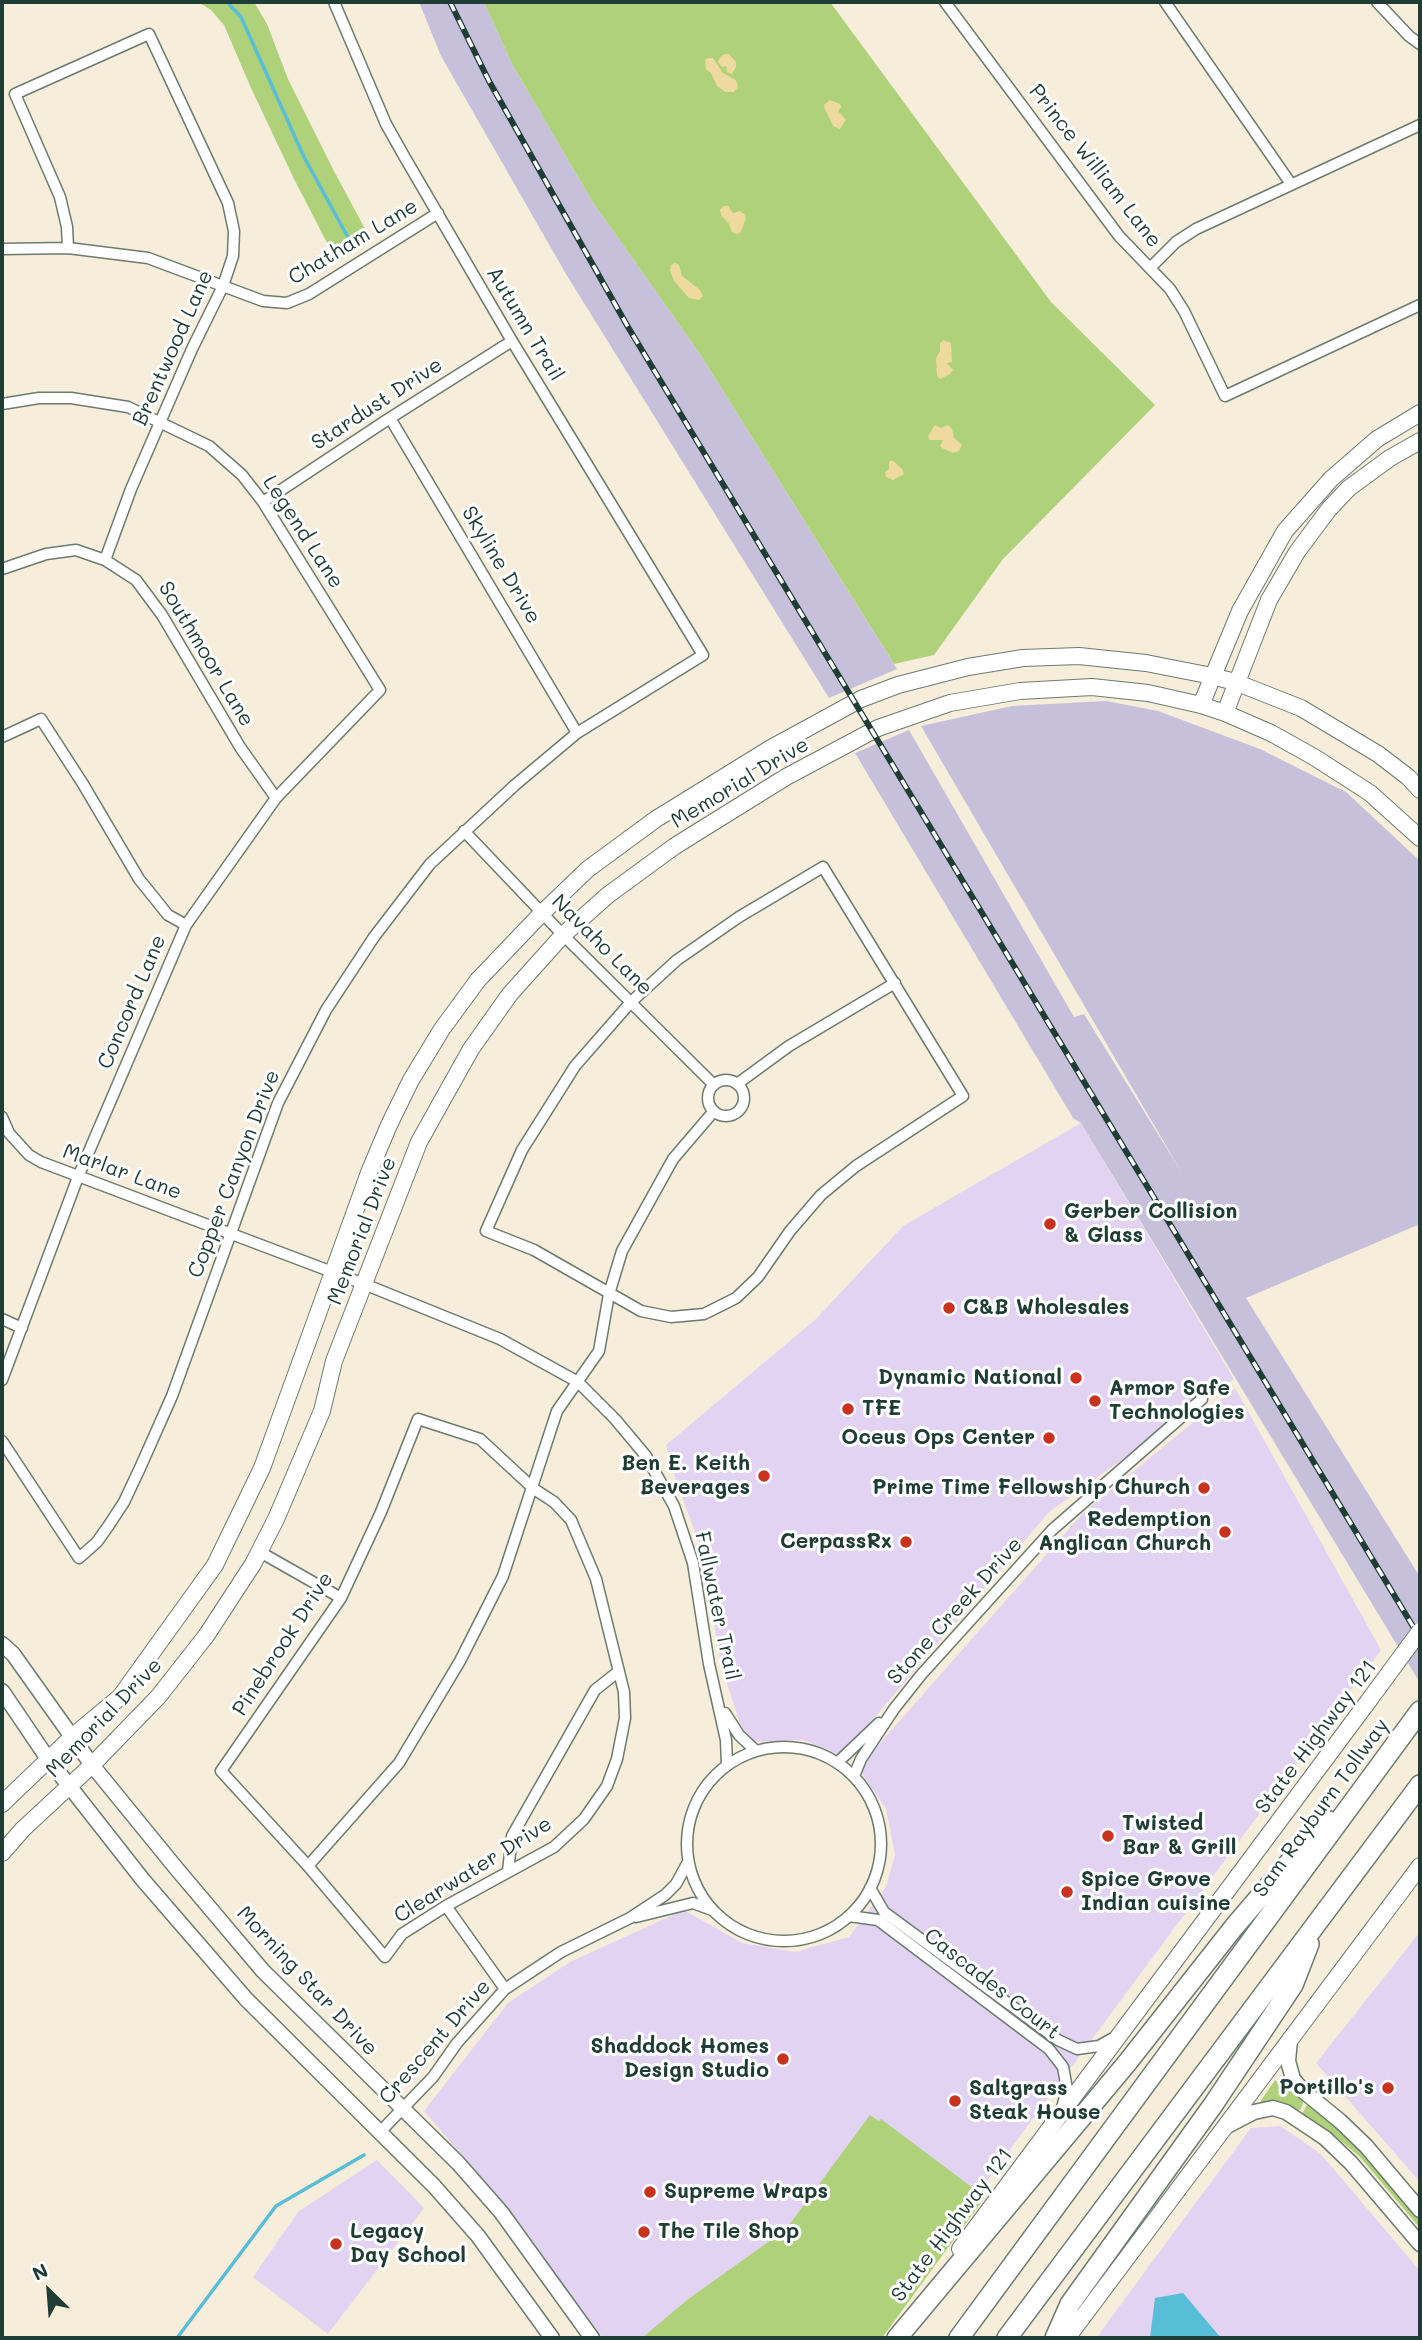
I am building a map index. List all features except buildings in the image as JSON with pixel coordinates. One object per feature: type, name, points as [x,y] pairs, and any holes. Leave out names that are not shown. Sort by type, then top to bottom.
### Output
[{"type":"highway","name":"Sam Rayburn Tollway","points":[[959,2338],[1420,1711]]},
{"type":"highway","points":[[1007,2338],[1420,1785]]},
{"type":"highway","points":[[895,2338],[1127,2063],[1234,1927],[1311,1838],[1365,1787]]},
{"type":"highway","points":[[1055,2338],[1070,2304],[1213,2105],[1293,1985],[1318,1920]]},
{"type":"main road","points":[[1201,705],[1240,611],[1284,531],[1327,482],[1377,439],[1420,413]]},
{"type":"main road","points":[[1225,713],[1269,600],[1290,564],[1329,509],[1390,458],[1420,441]]},
{"type":"main road","points":[[1327,482],[1342,496]]},
{"type":"main road","name":"Memorial Drive","points":[[2,1804],[72,1737],[120,1697],[215,1565],[262,1468],[370,1170],[411,1080],[442,1029],[478,980],[542,913],[588,869],[656,819],[771,748],[861,699],[898,685],[968,667],[1023,658],[1079,656],[1146,663],[1235,682],[1301,708],[1378,754],[1420,790]]},
{"type":"main road","name":"Memorial Drive","points":[[2,1853],[23,1829],[92,1765],[158,1697],[206,1636],[260,1552],[321,1411],[334,1362],[419,1142],[471,1049],[510,994],[563,935],[608,895],[675,846],[786,777],[878,728],[950,703],[1020,691],[1093,687],[1148,693],[1225,713],[1314,757],[1370,793],[1420,838]]},
{"type":"main road","name":"State Highway 121","points":[[895,2338],[1420,1632]]},
{"type":"main road","points":[[1067,2338],[1420,1866]]},
{"type":"street","name":"Autumn Trail","points":[[334,2],[386,124],[512,341],[703,655]]},
{"type":"street","name":"Prince William Lane","points":[[945,2],[1119,236],[1170,289],[1184,310],[1225,396],[1420,305]]},
{"type":"street","points":[[1165,2],[1291,184]]},
{"type":"street","points":[[1377,2],[1420,44]]},
{"type":"street","name":"Brentwood Lane","points":[[68,248],[67,227],[60,197],[15,94],[149,34],[228,204],[234,230],[233,256],[223,286],[192,349],[131,489],[104,560]]},
{"type":"street","points":[[1150,268],[1176,242],[1196,229],[1420,125]]},
{"type":"street","name":"Chatham Lane","points":[[2,249],[68,248],[148,258],[263,301],[287,303],[309,293],[438,213]]},
{"type":"street","name":"Stardust Drive","points":[[263,502],[512,341]]},
{"type":"street","name":"Legend Lane","points":[[2,404],[39,398],[71,398],[128,407],[209,446],[242,475],[263,502],[380,690]]},
{"type":"street","name":"Skyline Drive","points":[[390,418],[577,733]]},
{"type":"street","name":"Southmoor Lane","points":[[2,569],[46,554],[76,551],[104,560],[136,580],[146,591],[240,747],[276,798]]},
{"type":"street","name":"Copper Canyon Drive","points":[[2,1441],[79,1558],[97,1542],[109,1525],[140,1468],[172,1396],[278,1102],[349,972],[430,864],[464,831],[577,733],[703,655]]},
{"type":"street","name":"Concord Lane","points":[[2,1380],[78,1177],[186,925],[276,798],[380,690]]},
{"type":"street","points":[[2,737],[41,719],[139,879],[168,915],[186,925]]},
{"type":"street","name":"Navaho Lane","points":[[464,831],[563,935],[714,1085]]},
{"type":"street","points":[[823,867],[895,983],[963,1096],[856,1166],[821,1195],[790,1231],[758,1277],[736,1298],[704,1314],[671,1317],[641,1311],[534,1250],[486,1231],[522,1150],[575,1066],[631,1002],[677,960],[739,917],[823,867]]},
{"type":"street","points":[[737,1084],[789,1046],[895,983]]},
{"type":"street","points":[[725,1080],[737,1084],[744,1099],[738,1111],[726,1116],[710,1107],[709,1095],[714,1085],[725,1080]]},
{"type":"street","points":[[308,1866],[399,1763],[460,1661],[503,1576],[534,1489],[557,1411],[599,1351],[622,1251],[673,1159],[714,1111]]},
{"type":"street","name":"Marlar Lane","points":[[2,1117],[9,1133],[29,1155],[41,1162],[364,1284]]},
{"type":"street","name":"Fallwater Trail","points":[[364,1284],[500,1339],[578,1382],[615,1419],[646,1456],[674,1506],[693,1563],[709,1664],[720,1704],[727,1765]]},
{"type":"street","points":[[2,1319],[22,1328]]},
{"type":"street","name":"Stone Creek Drive","points":[[838,1763],[894,1709],[949,1643],[1052,1530],[1202,1399]]},
{"type":"street","name":"Clearwater Drive","points":[[308,1866],[385,1957],[402,1934],[446,1906],[554,1847],[584,1819],[607,1786],[617,1759],[625,1718],[624,1692],[596,1579],[571,1520],[554,1502],[534,1489],[480,1439],[418,1419]]},
{"type":"street","name":"Pinebrook Drive","points":[[308,1866],[221,1771],[341,1598],[381,1512],[418,1419]]},
{"type":"street","points":[[260,1552],[341,1598]]},
{"type":"street","name":"Morning Star Drive","points":[[2,1644],[13,1654],[92,1765],[263,1971],[458,2163],[501,2212],[592,2338]]},
{"type":"street","points":[[508,1871],[512,1836],[595,1690],[619,1671]]},
{"type":"street","points":[[2,1690],[48,1759],[143,1880],[246,1999],[434,2186],[478,2236],[552,2338]]},
{"type":"street","name":"Fallwater Trail","points":[[720,1704],[739,1735],[756,1751]]},
{"type":"street","name":"Stone Creek Drive","points":[[854,1776],[861,1759],[894,1709]]},
{"type":"street","points":[[785,1746],[807,1749],[838,1763],[854,1776],[872,1803],[879,1824],[880,1857],[870,1888],[849,1916],[824,1932],[794,1940],[764,1939],[736,1929],[712,1910],[695,1885],[688,1861],[687,1836],[692,1811],[704,1789],[727,1765],[756,1751],[785,1746]]},
{"type":"street","name":"Crescent Drive","points":[[380,2132],[433,2077],[457,2043],[505,1989],[561,1952],[630,1918],[676,1884],[688,1861]]},
{"type":"street","name":"Cascades Court","points":[[870,1888],[884,1913],[1058,2040],[1077,2049],[1098,2046],[1121,2034]]},
{"type":"street","name":"Crescent Drive","points":[[630,1918],[693,1903],[712,1910]]},
{"type":"street","points":[[446,1906],[505,1989]]},
{"type":"street","name":"Cascades Court","points":[[849,1916],[878,1920],[1049,2049],[1063,2067],[1067,2089],[1060,2117]]},
{"type":"street","points":[[1290,2039],[1287,2061],[1293,2079],[1366,2146],[1420,2210]]},
{"type":"street","points":[[1227,2126],[1254,2112],[1273,2108],[1286,2112],[1325,2138],[1351,2163],[1420,2244]]},
{"type":"shaded area","points":[[419,2],[484,2],[512,64],[592,201],[700,354],[897,669],[829,698],[566,274],[441,56]]},
{"type":"shaded area","points":[[1106,701],[1158,711],[1260,749],[1346,792],[1420,861],[1420,1224],[1246,1298],[1420,1577],[1420,1683],[1081,1123],[1073,1118],[855,753],[909,730],[1074,1017],[1084,1014],[1182,1173],[921,726],[1012,706]]},
{"type":"shaded area","points":[[1081,1123],[1234,1379],[1049,1512],[842,1756],[803,1740],[752,1742],[740,1724],[721,1665],[702,1551],[666,1445],[816,1319],[903,1226]]},
{"type":"shaded area","points":[[1235,1388],[1381,1650],[870,2338],[603,2338],[517,2219],[424,2111],[508,2003],[572,1961],[684,1910],[742,1943],[795,1952],[849,1937],[886,1887],[895,1855],[886,1809],[858,1768],[1083,1513]]},
{"type":"shaded area","points":[[1420,1932],[1420,2182],[1316,2063]]},
{"type":"shaded area","points":[[1280,2126],[1321,2154],[1420,2271],[1420,2338],[1096,2338],[1251,2128]]},
{"type":"shaded area","name":"Legacy Day School","points":[[377,2160],[424,2208],[328,2334],[253,2277],[298,2212]]},
{"type":"green space","points":[[198,2],[254,2],[267,24],[288,79],[371,240],[337,262],[294,179],[224,25],[211,10]]},
{"type":"green space","points":[[484,2],[830,2],[1051,302],[1155,405],[1003,559],[934,655],[894,664],[700,354],[592,201],[512,64]]},
{"type":"green space","points":[[1275,2080],[1304,2100],[1301,2109],[1297,2111],[1285,2104],[1260,2102]]},
{"type":"green space","points":[[1310,2105],[1350,2138],[1393,2185],[1420,2217],[1420,2228],[1359,2156],[1334,2135],[1302,2115],[1306,2106]]},
{"type":"green space","points":[[870,2115],[879,2121],[881,2119],[985,2197],[882,2338],[642,2338],[687,2300],[778,2235],[792,2221]]},
{"type":"sand","points":[[725,54],[729,54],[736,62],[732,74],[727,72],[726,66],[722,67],[718,62]]},
{"type":"sand","points":[[713,58],[723,73],[736,80],[738,87],[734,92],[726,92],[717,86],[706,69],[705,60]]},
{"type":"sand","points":[[830,100],[840,104],[838,111],[846,120],[840,129],[833,126],[825,109],[824,105]]},
{"type":"sand","points":[[728,206],[733,213],[740,211],[744,214],[746,218],[741,232],[732,232],[721,215],[720,210]]},
{"type":"sand","points":[[675,263],[679,265],[682,276],[700,290],[703,296],[699,300],[689,298],[674,281],[670,270]]},
{"type":"sand","points":[[944,340],[951,343],[952,362],[947,363],[953,370],[940,379],[937,376],[936,358],[940,343]]},
{"type":"sand","points":[[935,425],[941,428],[948,425],[952,429],[954,438],[962,445],[959,451],[953,453],[942,448],[940,446],[943,440],[930,440],[928,436]]},
{"type":"sand","points":[[892,460],[904,474],[893,480],[886,477],[885,472]]},
{"type":"water","points":[[1183,2293],[1221,2338],[1150,2338],[1155,2298]]},
{"type":"waterway","points":[[227,2],[241,17],[304,157],[350,241]]},
{"type":"waterway","points":[[177,2338],[276,2206],[364,2155]]},
{"type":"railway","points":[[450,2],[489,81],[628,327],[1420,1638]]},
{"type":"place","name":"Gerber Collision & Glass","points":[[1050,1224]]},
{"type":"place","name":"C&B Wholesales","points":[[949,1308]]},
{"type":"place","name":"Dynamic National","points":[[1076,1378]]},
{"type":"place","name":"Armor Safe Technologies","points":[[1095,1401]]},
{"type":"place","name":"TFE","points":[[848,1409]]},
{"type":"place","name":"Oceus Ops Center","points":[[1049,1438]]},
{"type":"place","name":"Ben E. Keith Beverages","points":[[764,1476]]},
{"type":"place","name":"Prime Time Fellowship Church","points":[[1204,1488]]},
{"type":"place","name":"Redemption Anglican Church","points":[[1225,1532]]},
{"type":"place","name":"CerpassRx","points":[[906,1542]]},
{"type":"place","name":"Twisted Bar & Grill","points":[[1108,1836]]},
{"type":"place","name":"Spice Grove Indian cuisine","points":[[1067,1892]]},
{"type":"place","name":"Shaddock Homes Design Studio","points":[[783,2059]]},
{"type":"place","name":"Portillo's","points":[[1388,2088]]},
{"type":"place","name":"Saltgrass Steak House","points":[[955,2101]]},
{"type":"place","name":"Supreme Wraps","points":[[650,2192]]},
{"type":"place","name":"The Tile Shop","points":[[644,2232]]},
{"type":"place","name":"Legacy Day School","points":[[336,2244]]}]
